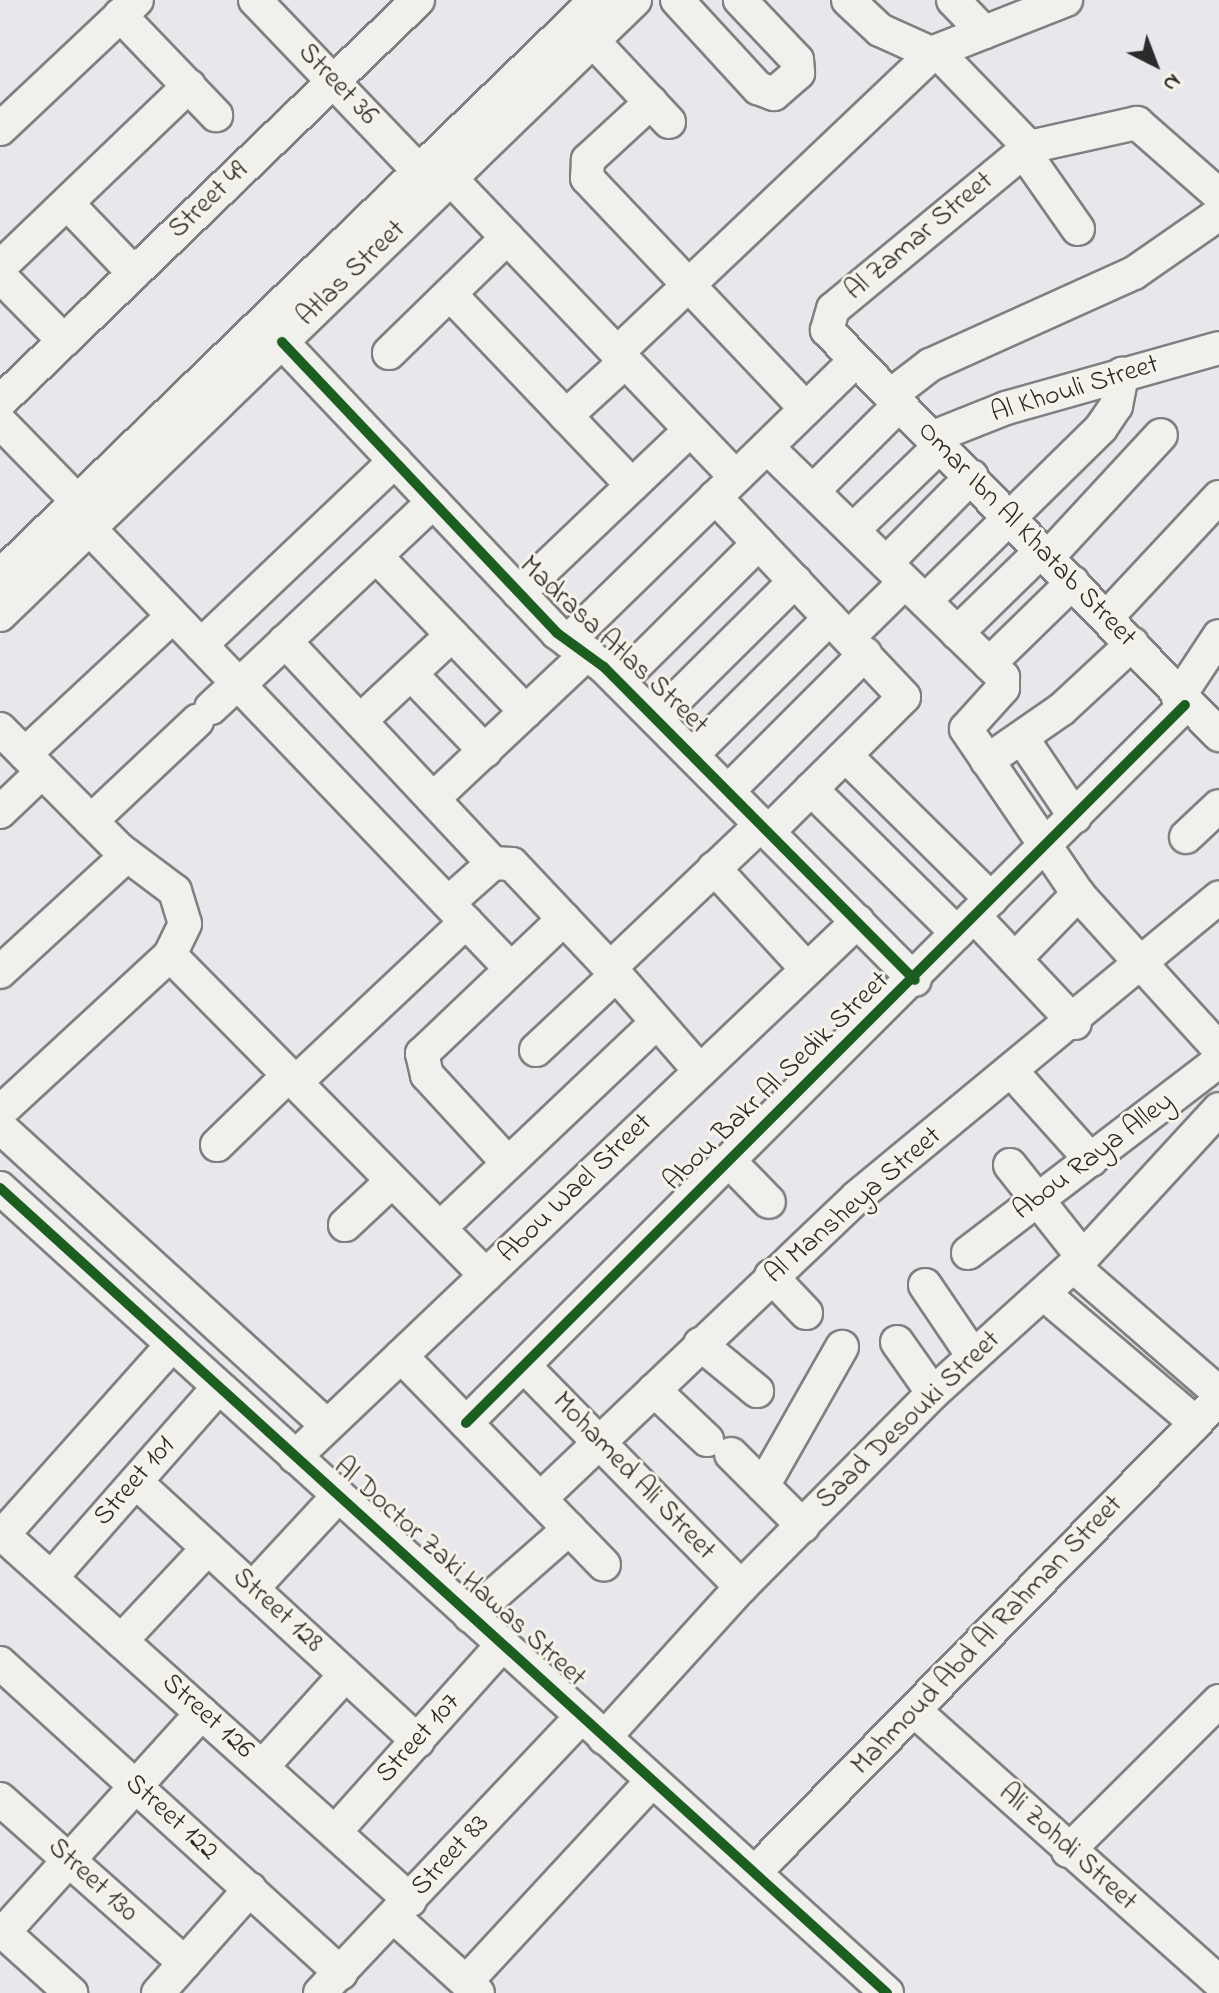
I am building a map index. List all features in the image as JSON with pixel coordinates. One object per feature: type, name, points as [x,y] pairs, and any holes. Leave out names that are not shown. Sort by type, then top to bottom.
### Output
[{"type":"street","name":"Street 36","points":[[255,0],[419,171]]},
{"type":"street","name":"Atlas Street","points":[[0,615],[83,515],[419,171],[596,0]]},
{"type":"street","name":"Atlas Street","points":[[116,483],[282,342],[635,0]]},
{"type":"street","points":[[677,0],[758,88],[774,94],[798,73],[797,60],[740,0]]},
{"type":"street","points":[[848,0],[880,30],[934,52],[1026,149],[1078,229]]},
{"type":"street","points":[[953,0],[984,32]]},
{"type":"street","points":[[566,416],[689,285],[934,52],[1066,0]]},
{"type":"street","name":"Street 49","points":[[0,402],[415,1]]},
{"type":"street","points":[[0,129],[128,8],[189,86],[216,115]]},
{"type":"street","points":[[593,41],[660,112],[585,169],[806,409]]},
{"type":"street","points":[[0,267],[189,86]]},
{"type":"street","points":[[1026,149],[1137,123],[1219,195]]},
{"type":"street","name":"Al Zamar Street","points":[[831,335],[826,319],[833,309],[1026,149]]},
{"type":"street","points":[[451,179],[690,430],[759,543],[904,697],[811,789],[714,868],[536,1050]]},
{"type":"street","points":[[67,203],[134,273]]},
{"type":"street","points":[[813,491],[930,365],[1134,273],[1219,214]]},
{"type":"street","points":[[389,353],[507,238]]},
{"type":"street","points":[[0,276],[64,341]]},
{"type":"street","points":[[450,294],[632,485]]},
{"type":"street","name":"Omar Ibn Al Khatab Street","points":[[831,335],[1107,617],[1182,702],[1219,735]]},
{"type":"street","name":"Madrasa Atlas Street","points":[[282,342],[519,593],[619,682],[915,980]]},
{"type":"street","name":"Al Khouli Street","points":[[937,441],[1122,374],[1215,356]]},
{"type":"street","points":[[433,799],[526,712],[578,647],[726,487],[855,361]]},
{"type":"street","points":[[692,755],[848,636],[905,582],[1009,515],[1101,428],[1116,406],[1122,374]]},
{"type":"street","points":[[0,422],[173,616],[510,968]]},
{"type":"street","points":[[519,593],[690,430]]},
{"type":"street","points":[[957,633],[1045,554],[1161,435]]},
{"type":"street","points":[[853,530],[937,441]]},
{"type":"street","points":[[767,447],[989,664],[1003,688],[965,727],[1078,894],[1219,1049]]},
{"type":"street","points":[[201,645],[395,461]]},
{"type":"street","points":[[905,582],[972,476]]},
{"type":"street","points":[[1107,617],[1219,497]]},
{"type":"street","points":[[91,821],[433,502]]},
{"type":"street","name":"Atlas Street","points":[[0,576],[83,515]]},
{"type":"street","points":[[619,682],[759,543]]},
{"type":"street","points":[[376,556],[526,712]]},
{"type":"street","points":[[656,719],[795,581]]},
{"type":"street","points":[[989,664],[1073,582]]},
{"type":"street","points":[[0,812],[33,763],[173,616]]},
{"type":"street","points":[[360,721],[452,635]]},
{"type":"street","points":[[728,791],[848,636]]},
{"type":"street","name":"Abou Bakr Al Sedik Street","points":[[466,1423],[526,1368],[1075,817],[1182,702],[1219,636]]},
{"type":"street","points":[[285,641],[493,863],[512,864],[700,1071]]},
{"type":"street","points":[[987,761],[1022,738],[1132,644]]},
{"type":"street","points":[[411,674],[485,751]]},
{"type":"street","points":[[0,729],[126,856],[175,891],[183,907],[185,924],[170,955],[0,1112]]},
{"type":"street","points":[[1022,738],[1075,817]]},
{"type":"street","points":[[846,756],[974,916],[1075,1023]]},
{"type":"street","points":[[811,789],[974,916]]},
{"type":"street","points":[[1186,837],[1219,806]]},
{"type":"street","points":[[0,972],[126,856]]},
{"type":"street","points":[[217,1145],[292,1079],[457,912],[493,863]]},
{"type":"street","points":[[714,868],[807,969]]},
{"type":"street","points":[[1015,959],[1078,894]]},
{"type":"street","name":"Al Mansheya Street","points":[[540,1499],[771,1276],[889,1168],[1075,1023],[1219,898]]},
{"type":"street","points":[[508,1163],[422,1065],[427,1044],[564,919]]},
{"type":"street","name":"Abou Wael Street","points":[[295,1457],[858,921]]},
{"type":"street","points":[[170,955],[486,1275]]},
{"type":"street","points":[[440,1228],[655,1024]]},
{"type":"street","name":"Abou Raya Alley","points":[[968,1253],[1219,1061]]},
{"type":"street","points":[[1013,1073],[1091,1160]]},
{"type":"street","name":"Saad Desouki Street","points":[[592,1727],[741,1587],[933,1393],[1078,1261],[1219,1109]]},
{"type":"street","name":"Al Doctor Zaki Hawas Street","points":[[0,1127],[327,1426]]},
{"type":"street","points":[[729,1161],[769,1202]]},
{"type":"street","points":[[1010,1165],[1040,1200],[1078,1261],[1219,1393]]},
{"type":"street","points":[[345,1225],[392,1181]]},
{"type":"street","name":"Al Doctor Zaki Hawas Street","points":[[0,1188],[887,1993]]},
{"type":"street","points":[[771,1276],[806,1313]]},
{"type":"street","points":[[925,1285],[973,1356]]},
{"type":"street","points":[[1044,1294],[1196,1423]]},
{"type":"street","points":[[897,1342],[933,1393]]},
{"type":"street","points":[[700,1344],[757,1391]]},
{"type":"street","points":[[2,1536],[172,1345]]},
{"type":"street","points":[[763,1486],[842,1347]]},
{"type":"street","points":[[401,1356],[604,1565]]},
{"type":"street","name":"Mohamed Ali Street","points":[[526,1368],[741,1587]]},
{"type":"street","name":"Street 101","points":[[51,1578],[219,1387]]},
{"type":"street","points":[[654,1390],[763,1486],[803,1526]]},
{"type":"street","name":"Mahmoud Abd Al Rahman Street","points":[[755,1872],[916,1712],[1219,1399]]},
{"type":"street","name":"Street 128","points":[[136,1482],[418,1741]]},
{"type":"street","points":[[252,1589],[338,1496]]},
{"type":"street","points":[[470,1616],[569,1529]]},
{"type":"street","name":"Street 126","points":[[2,1536],[335,1832],[472,1988]]},
{"type":"street","points":[[121,1641],[208,1548]]},
{"type":"street","name":"Street 107","points":[[335,1832],[502,1645]]},
{"type":"street","name":"Street 122","points":[[0,1663],[250,1889],[331,1983]]},
{"type":"street","points":[[262,1767],[345,1675]]},
{"type":"street","points":[[1068,1851],[1219,1701]]},
{"type":"street","name":"Ali Zohdi Street","points":[[916,1712],[1068,1851],[1219,1982]]},
{"type":"street","points":[[71,1993],[2,1931],[202,1713]]},
{"type":"street","name":"Street 83","points":[[331,1983],[402,1908],[592,1727]]},
{"type":"street","points":[[472,1988],[652,1781]]},
{"type":"street","name":"Street 130","points":[[0,1799],[185,1963]]},
{"type":"street","points":[[158,1993],[250,1889]]},
{"type":"cycle path","points":[[282,342],[557,633],[604,667],[915,980]]},
{"type":"cycle path","points":[[466,1423],[1185,705]]},
{"type":"cycle path","points":[[0,1188],[887,1993]]}]
